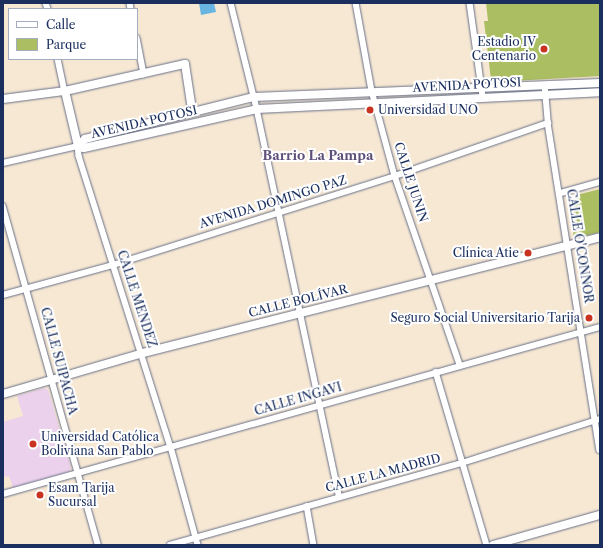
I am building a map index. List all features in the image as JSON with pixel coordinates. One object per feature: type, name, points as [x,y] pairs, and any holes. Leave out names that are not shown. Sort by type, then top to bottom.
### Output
[{"type":"street","points":[[231,3],[257,109],[339,496]]},
{"type":"street","name":"CALLE JUNIN","points":[[356,3],[372,91],[395,176],[433,280],[460,365]]},
{"type":"street","points":[[470,3],[483,97]]},
{"type":"street","points":[[138,43],[144,74]]},
{"type":"street","name":"CALLE MENDEZ","points":[[58,60],[78,146],[113,265],[143,353],[198,545]]},
{"type":"street","points":[[3,99],[65,91],[185,64],[194,122]]},
{"type":"street","name":"AVENIDA POTOSI","points":[[600,83],[372,91],[254,97],[192,110],[85,139],[78,146],[84,148],[257,109],[375,101],[600,92]]},
{"type":"street","name":"CALLE O'CONNOR","points":[[545,85],[548,123],[561,193],[568,245],[597,420],[600,450]]},
{"type":"street","name":"AVENIDA DOMINGO PAZ","points":[[3,295],[113,265],[279,210],[395,176],[548,123]]},
{"type":"street","points":[[3,163],[78,146]]},
{"type":"street","points":[[561,193],[600,182]]},
{"type":"street","name":"CALLE SUIPACHA","points":[[3,206],[28,287],[98,545]]},
{"type":"street","name":"CALLE BOLÍVAR","points":[[3,394],[143,353],[600,237]]},
{"type":"street","name":"CALLE INGAVI","points":[[3,494],[319,404],[600,327]]},
{"type":"street","points":[[436,372],[487,545]]},
{"type":"street","name":"CALLE LA MADRID","points":[[170,545],[339,496],[462,463],[597,420]]},
{"type":"street","points":[[307,506],[314,545]]},
{"type":"street","points":[[493,545],[600,515]]},
{"type":"shaded area","name":"Universidad Católica Boliviana San Pablo","points":[[44,388],[48,390],[71,467],[69,472],[13,488],[9,476],[5,477],[3,472],[3,422],[23,416],[17,396]]},
{"type":"green space","name":"Estadio IV Centenario","points":[[486,3],[600,3],[600,76],[494,82],[491,80],[484,21],[488,21]]},
{"type":"green space","points":[[600,189],[600,232],[574,239],[569,197]]},
{"type":"water","points":[[199,3],[214,3],[216,12],[201,15]]},
{"type":"place","name":"Estadio IV Centenario","points":[[544,49]]},
{"type":"place","name":"Universidad UNO","points":[[370,110]]},
{"type":"place","name":"Clínica Atie","points":[[528,253]]},
{"type":"place","name":"Seguro Social Universitario Tarija","points":[[589,318]]},
{"type":"place","name":"Universidad Católica Boliviana San Pablo","points":[[33,444]]},
{"type":"place","name":"Esam Tarija Sucursal","points":[[40,495]]},
{"type":"district","name":"Barrio La Pampa","points":[[318,155]]}]
